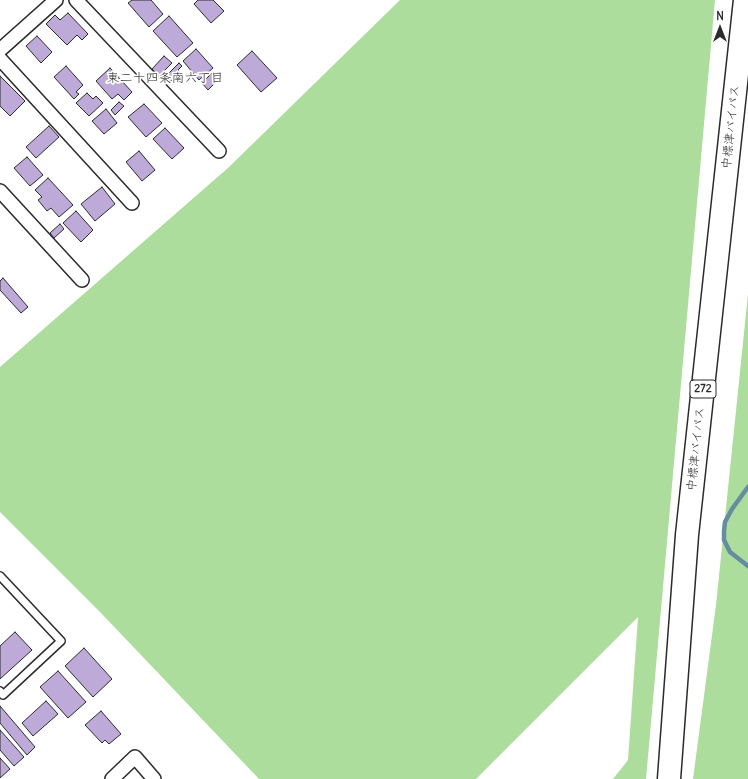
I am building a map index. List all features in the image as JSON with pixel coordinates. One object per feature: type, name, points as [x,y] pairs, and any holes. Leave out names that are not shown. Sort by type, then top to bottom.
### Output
[{"type":"highway","name":"中標津バイパス","points":[[669,779],[686,536],[745,0]]},
{"type":"street","points":[[0,50],[56,0]]},
{"type":"street","points":[[76,0],[219,151]]},
{"type":"street","points":[[0,59],[132,203]]},
{"type":"street","points":[[0,190],[82,280]]},
{"type":"street","points":[[112,779],[135,757],[154,779]]},
{"type":"lane","points":[[0,576],[61,641],[3,695],[0,691]]},
{"type":"green space","points":[[400,0],[715,0],[646,779],[613,779],[628,760],[638,617],[476,779],[259,779],[101,613],[0,512],[0,367],[229,167]]},
{"type":"green space","points":[[748,294],[748,779],[693,779],[716,605]]},
{"type":"building","points":[[132,0],[151,0],[163,14],[149,27],[128,3]]},
{"type":"building","points":[[198,0],[213,0],[224,11],[211,23],[194,4]]},
{"type":"building","points":[[68,13],[88,34],[82,40],[77,35],[67,45],[46,24],[55,15],[60,20]]},
{"type":"building","points":[[169,16],[193,43],[177,57],[153,31]]},
{"type":"building","points":[[37,36],[52,52],[41,63],[26,46]]},
{"type":"building","points":[[196,49],[213,68],[199,80],[183,61]]},
{"type":"building","points":[[252,51],[277,78],[261,92],[237,65]]},
{"type":"building","points":[[164,56],[172,63],[159,76],[152,69]]},
{"type":"building","points":[[179,63],[182,66],[178,70],[180,72],[171,81],[166,76]]},
{"type":"building","points":[[66,66],[83,85],[76,92],[79,94],[74,99],[54,77]]},
{"type":"building","points":[[110,68],[132,92],[124,100],[118,94],[112,99],[96,81]]},
{"type":"building","points":[[213,72],[220,78],[208,90],[202,83]]},
{"type":"building","points":[[0,76],[25,101],[10,116],[0,106]]},
{"type":"building","points":[[87,93],[93,99],[96,96],[103,103],[89,116],[76,103]]},
{"type":"building","points":[[119,102],[124,106],[115,115],[111,110]]},
{"type":"building","points":[[144,104],[162,123],[146,137],[128,117]]},
{"type":"building","points":[[106,109],[117,123],[104,134],[92,121]]},
{"type":"building","points":[[49,126],[59,137],[36,158],[26,147]]},
{"type":"building","points":[[165,128],[184,148],[172,159],[153,139]]},
{"type":"building","points":[[139,151],[155,170],[142,181],[126,162]]},
{"type":"building","points":[[27,157],[43,175],[30,186],[14,168]]},
{"type":"building","points":[[48,178],[73,205],[59,217],[51,208],[47,211],[38,200],[42,197],[35,190]]},
{"type":"building","points":[[102,187],[115,204],[95,221],[81,204]]},
{"type":"building","points":[[76,211],[93,230],[81,242],[63,223]]},
{"type":"building","points":[[60,224],[64,229],[54,238],[50,233]]},
{"type":"building","points":[[3,278],[28,307],[21,313],[0,290],[0,281]]},
{"type":"building","points":[[15,632],[32,650],[0,679],[0,646]]},
{"type":"building","points":[[84,648],[112,679],[93,697],[65,666]]},
{"type":"building","points":[[58,671],[86,702],[68,718],[40,687]]},
{"type":"building","points":[[46,701],[58,714],[33,736],[22,723]]},
{"type":"building","points":[[0,706],[35,747],[27,755],[0,723]]},
{"type":"building","points":[[101,711],[121,734],[109,744],[105,740],[102,743],[85,725]]},
{"type":"building","points":[[0,730],[24,757],[14,766],[0,750]]},
{"type":"building","points":[[0,758],[10,769],[0,778]]},
{"type":"waterway","points":[[748,487],[732,509],[725,522],[724,531],[724,540],[730,552],[748,566]]},
{"type":"district","name":"東二十四条南六丁目","points":[[165,78]]}]
